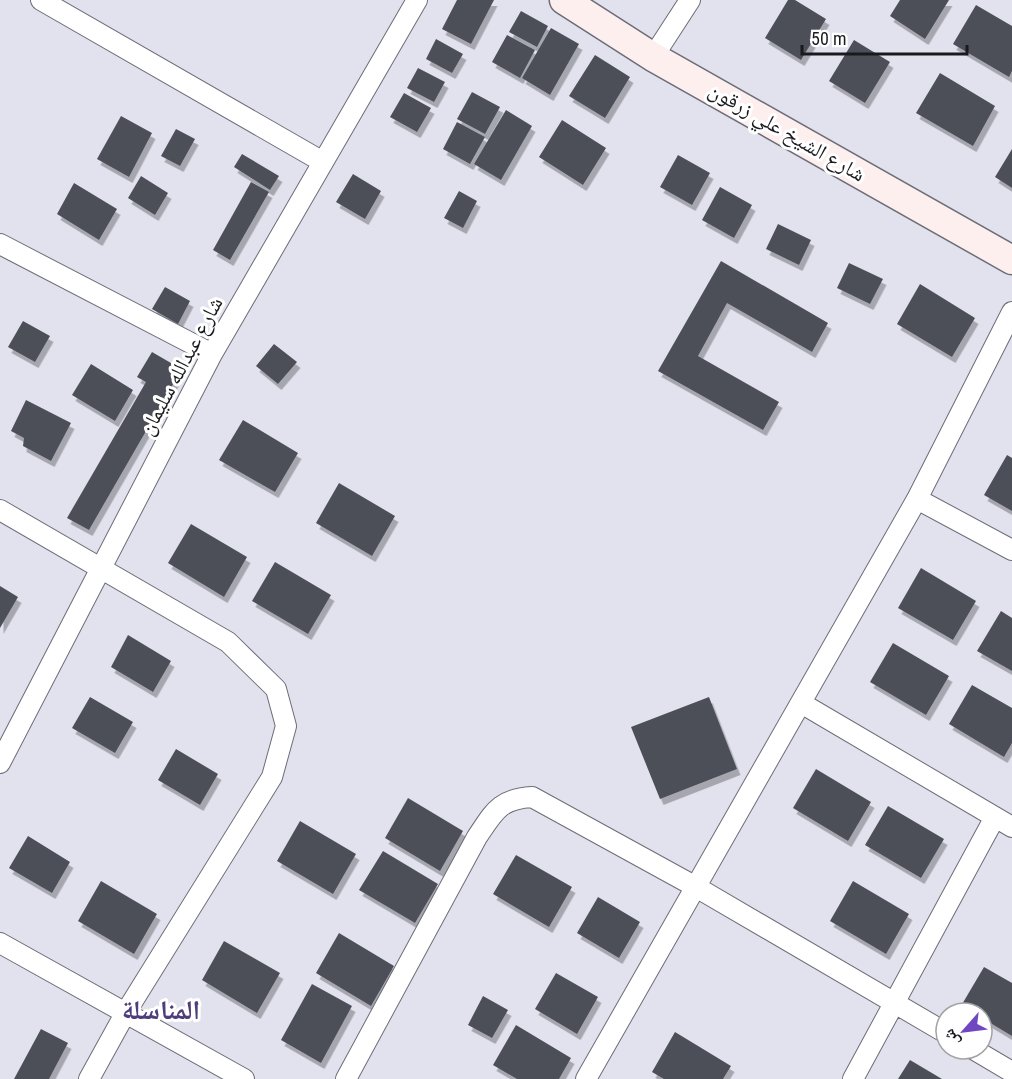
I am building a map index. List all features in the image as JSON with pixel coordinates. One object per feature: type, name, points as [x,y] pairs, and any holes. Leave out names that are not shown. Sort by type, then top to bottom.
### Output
[{"type":"main road","name":"شارع الشيخ علي زرقون","points":[[564,0],[653,57],[1012,260]]},
{"type":"street","points":[[41,0],[323,162]]},
{"type":"street","name":"شارع عبدالله سليمان","points":[[0,763],[212,354],[417,0]]},
{"type":"street","points":[[653,57],[690,0]]},
{"type":"street","points":[[0,244],[212,354]]},
{"type":"street","points":[[586,1079],[917,499],[1012,312]]},
{"type":"street","points":[[917,499],[1012,550]]},
{"type":"street","points":[[0,510],[228,642],[276,689],[286,726],[272,777],[126,1012],[89,1079]]},
{"type":"street","points":[[801,703],[1003,822],[894,1003],[853,1079]]},
{"type":"street","points":[[346,1079],[477,837],[498,807],[513,798],[532,796],[696,887],[934,1026]]},
{"type":"street","points":[[0,943],[244,1079]]},
{"type":"street","points":[[994,1061],[1012,1072]]},
{"type":"building","points":[[457,0],[494,0],[471,44],[442,29]]},
{"type":"building","points":[[788,0],[795,0],[826,19],[801,60],[765,38]]},
{"type":"building","points":[[900,0],[949,0],[925,39],[890,16]]},
{"type":"building","points":[[976,5],[1012,26],[1012,71],[1009,77],[953,44]]},
{"type":"building","points":[[521,11],[548,26],[537,47],[509,32]]},
{"type":"building","points":[[551,28],[579,44],[550,95],[522,78]]},
{"type":"building","points":[[507,35],[535,50],[520,78],[492,62]]},
{"type":"building","points":[[436,39],[463,54],[452,73],[426,59]]},
{"type":"building","points":[[854,40],[890,62],[865,103],[829,81]]},
{"type":"building","points":[[595,55],[630,77],[605,118],[569,96]]},
{"type":"building","points":[[418,68],[445,82],[434,102],[407,88]]},
{"type":"building","points":[[940,73],[995,106],[973,146],[916,113]]},
{"type":"building","points":[[472,92],[500,107],[485,134],[457,119]]},
{"type":"building","points":[[404,93],[431,108],[417,132],[390,117]]},
{"type":"building","points":[[506,110],[532,126],[501,180],[474,164]]},
{"type":"building","points":[[121,116],[152,133],[129,177],[97,159]]},
{"type":"building","points":[[562,120],[606,148],[583,185],[539,157]]},
{"type":"building","points":[[457,122],[485,137],[470,164],[443,149]]},
{"type":"building","points":[[176,129],[195,139],[180,166],[161,156]]},
{"type":"building","points":[[1012,149],[1012,188],[995,177]]},
{"type":"building","points":[[242,154],[279,176],[270,190],[234,167]]},
{"type":"building","points":[[678,155],[710,173],[692,205],[660,187]]},
{"type":"building","points":[[353,174],[381,191],[365,219],[336,202]]},
{"type":"building","points":[[141,176],[168,193],[155,215],[128,198]]},
{"type":"building","points":[[251,182],[269,192],[230,260],[213,250]]},
{"type":"building","points":[[74,183],[117,209],[99,240],[57,214]]},
{"type":"building","points":[[720,187],[752,205],[734,238],[702,220]]},
{"type":"building","points":[[459,191],[477,201],[463,228],[444,218]]},
{"type":"building","points":[[778,224],[811,240],[799,265],[766,249]]},
{"type":"building","points":[[721,261],[828,323],[812,352],[727,303],[698,356],[779,402],[763,430],[658,371]]},
{"type":"building","points":[[849,263],[883,279],[870,304],[837,288]]},
{"type":"building","points":[[920,284],[975,318],[952,357],[897,324]]},
{"type":"building","points":[[165,287],[190,301],[178,324],[152,309]]},
{"type":"building","points":[[23,321],[50,336],[35,362],[8,347]]},
{"type":"building","points":[[274,344],[297,362],[278,384],[256,366]]},
{"type":"building","points":[[152,352],[171,363],[176,379],[89,530],[67,518],[146,382],[137,377]]},
{"type":"building","points":[[91,364],[133,390],[115,421],[72,395]]},
{"type":"building","points":[[26,400],[71,423],[51,461],[23,446],[24,438],[11,431]]},
{"type":"building","points":[[243,420],[298,453],[275,492],[219,460]]},
{"type":"building","points":[[1007,455],[1012,458],[1012,511],[984,495]]},
{"type":"building","points":[[339,483],[395,516],[372,556],[316,523]]},
{"type":"building","points":[[191,524],[247,557],[224,597],[168,563]]},
{"type":"building","points":[[275,562],[331,595],[308,634],[252,601]]},
{"type":"building","points":[[921,568],[976,601],[953,640],[898,608]]},
{"type":"building","points":[[0,586],[18,597],[0,628]]},
{"type":"building","points":[[1001,611],[1012,618],[1012,671],[977,651]]},
{"type":"building","points":[[128,635],[171,661],[153,692],[111,667]]},
{"type":"building","points":[[893,643],[949,676],[926,715],[870,682]]},
{"type":"building","points":[[972,685],[1012,708],[1012,743],[1004,757],[949,724]]},
{"type":"building","points":[[90,697],[133,722],[115,753],[72,728]]},
{"type":"building","points":[[709,697],[737,769],[660,799],[631,727]]},
{"type":"building","points":[[176,749],[218,774],[200,805],[158,780]]},
{"type":"building","points":[[816,769],[871,802],[848,841],[793,808]]},
{"type":"building","points":[[408,798],[463,831],[440,871],[385,838]]},
{"type":"building","points":[[888,806],[944,839],[921,878],[865,845]]},
{"type":"building","points":[[300,821],[356,854],[333,894],[277,861]]},
{"type":"building","points":[[28,836],[70,862],[52,893],[9,868]]},
{"type":"building","points":[[383,851],[438,884],[415,923],[359,890]]},
{"type":"building","points":[[516,855],[572,887],[549,927],[493,894]]},
{"type":"building","points":[[101,881],[157,914],[134,954],[78,921]]},
{"type":"building","points":[[853,881],[909,914],[886,954],[830,921]]},
{"type":"building","points":[[598,897],[640,922],[619,958],[577,933]]},
{"type":"building","points":[[339,933],[394,966],[371,1006],[316,973]]},
{"type":"building","points":[[224,941],[280,973],[257,1013],[202,980]]},
{"type":"building","points":[[984,967],[1012,983],[1012,1036],[994,1025],[994,1001],[964,1001]]},
{"type":"building","points":[[556,973],[598,997],[577,1034],[535,1009]]},
{"type":"building","points":[[312,984],[352,1006],[321,1063],[281,1040]]},
{"type":"building","points":[[483,996],[508,1010],[492,1038],[468,1025]]},
{"type":"building","points":[[516,1025],[571,1058],[559,1079],[517,1079],[493,1065]]},
{"type":"building","points":[[41,1029],[68,1043],[49,1079],[14,1079]]},
{"type":"building","points":[[675,1032],[731,1066],[723,1079],[664,1079],[652,1072]]},
{"type":"building","points":[[910,1060],[942,1079],[898,1079]]},
{"type":"district","name":"المناسلة","points":[[161,1010]]}]
